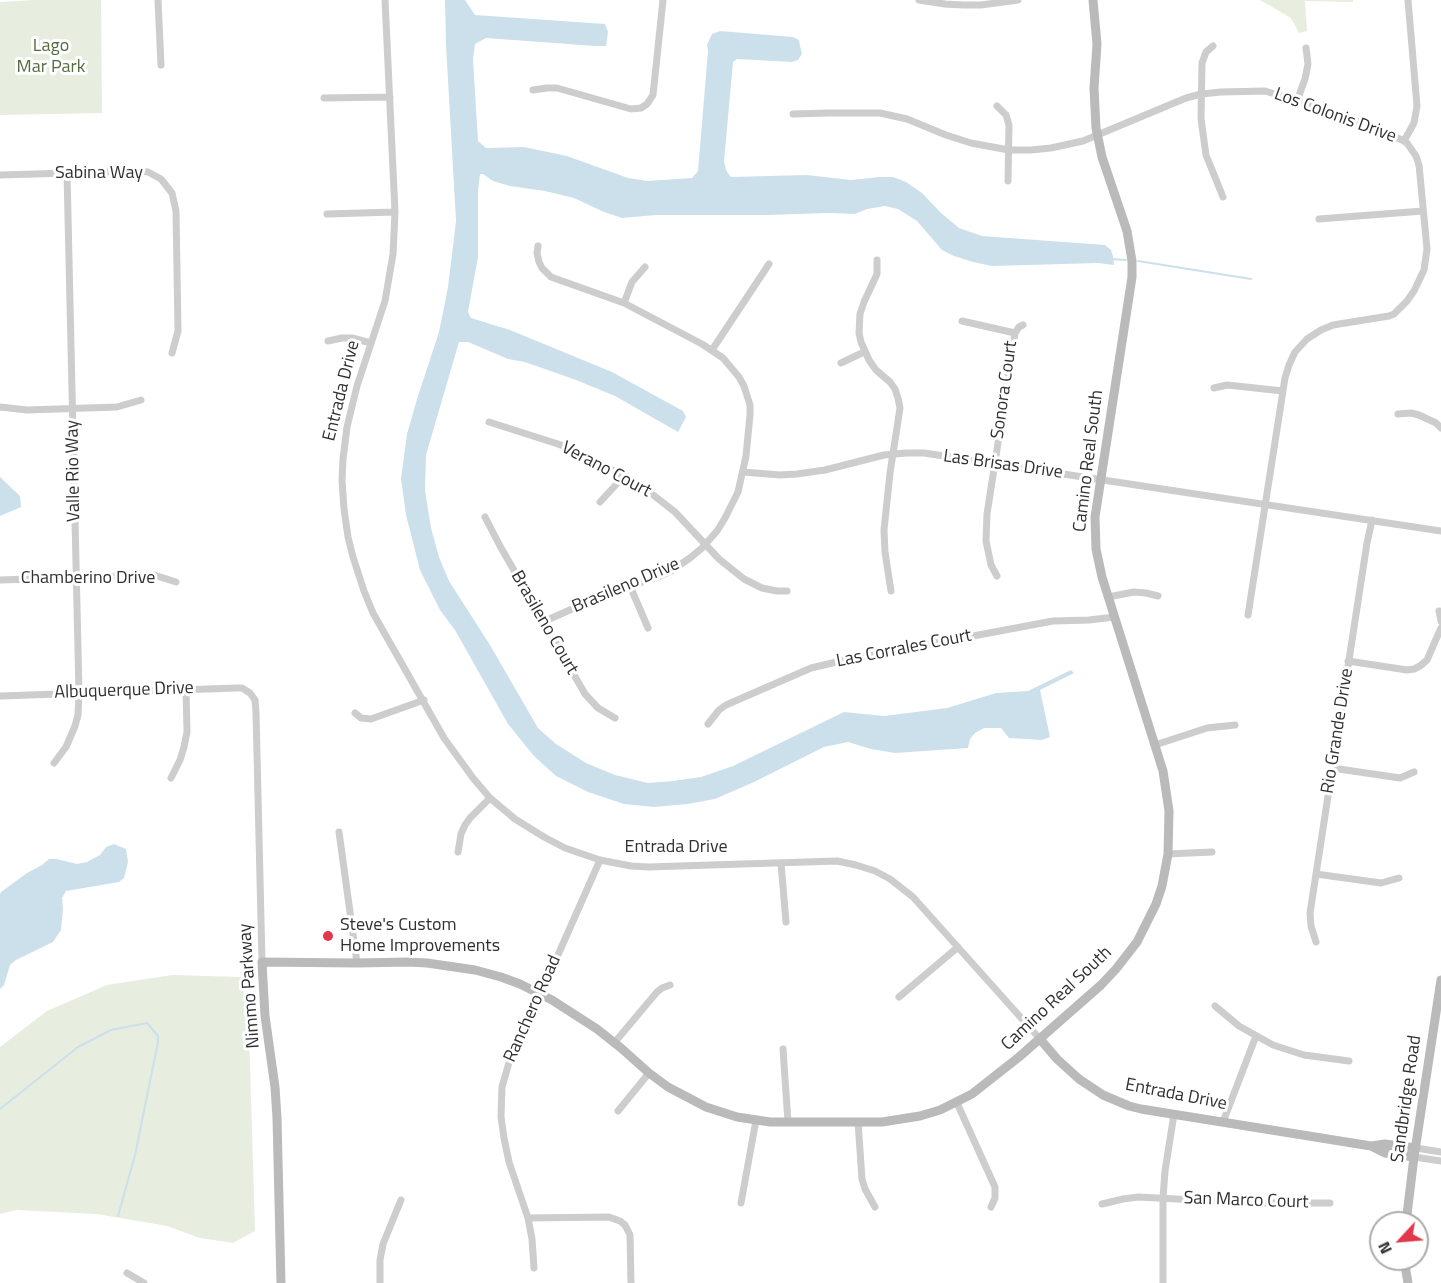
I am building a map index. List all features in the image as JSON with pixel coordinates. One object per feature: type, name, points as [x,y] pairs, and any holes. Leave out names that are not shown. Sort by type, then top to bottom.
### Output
[{"type":"street","points":[[158,0],[161,65]]},
{"type":"street","name":"Entrada Drive","points":[[385,0],[395,212],[393,254],[390,278],[357,386],[345,438],[342,480],[345,521],[353,557],[373,613],[444,738],[490,798],[528,828],[565,848],[600,861],[648,867],[837,861],[875,871],[896,883],[913,897],[1066,1068],[1103,1095],[1129,1106],[1371,1146],[1385,1153],[1415,1153]]},
{"type":"street","points":[[533,90],[556,88],[631,109],[641,108],[647,104],[653,95],[663,0]]},
{"type":"street","points":[[920,0],[963,5],[1018,0]]},
{"type":"street","name":"Camino Real South","points":[[262,962],[408,962],[451,966],[501,977],[540,993],[597,1029],[668,1087],[706,1107],[737,1117],[788,1122],[901,1120],[940,1110],[985,1085],[1101,985],[1116,969],[1133,947],[1156,904],[1162,886],[1170,831],[1163,771],[1114,617],[1096,549],[1095,517],[1132,283],[1132,269],[1127,231],[1102,157],[1098,136],[1094,87],[1097,44],[1093,0]]},
{"type":"street","points":[[1404,141],[1414,123],[1417,106],[1408,0]]},
{"type":"street","points":[[1213,46],[1206,52],[1202,63],[1201,119],[1206,155],[1223,197]]},
{"type":"street","points":[[1297,101],[1308,64],[1306,48]]},
{"type":"street","name":"Los Colonis Drive","points":[[793,114],[880,113],[907,119],[971,143],[1009,150],[1051,148],[1071,145],[1098,136],[1173,103],[1201,94],[1265,91],[1373,127],[1404,141],[1412,149],[1419,165],[1426,261],[1419,280],[1407,301],[1394,314],[1333,326],[1314,334],[1295,352],[1289,365],[1283,391],[1248,615]]},
{"type":"street","points":[[324,98],[390,97]]},
{"type":"street","points":[[997,106],[1009,125],[1008,181]]},
{"type":"street","name":"Sabina Way","points":[[0,175],[140,171],[148,172],[161,179],[172,193],[176,211],[178,331],[172,353]]},
{"type":"street","name":"Valle Rio Way","points":[[54,763],[66,747],[75,726],[79,693],[67,173]]},
{"type":"street","points":[[1319,219],[1424,211]]},
{"type":"street","points":[[327,214],[395,212]]},
{"type":"street","name":"Brasileno Drive","points":[[538,246],[539,262],[551,277],[624,303],[723,358],[735,371],[744,386],[748,395],[750,416],[743,472],[738,492],[717,531],[706,544],[671,571],[579,605],[543,622]]},
{"type":"street","points":[[878,260],[877,274],[860,314],[859,333],[864,352],[876,370],[895,389],[900,408],[884,530],[891,591]]},
{"type":"street","points":[[712,350],[769,264]]},
{"type":"street","points":[[624,303],[632,282],[645,267]]},
{"type":"street","name":"Sonora Court","points":[[962,321],[1015,333],[994,463],[985,537],[988,553],[997,576]]},
{"type":"street","points":[[1015,333],[1023,325]]},
{"type":"street","points":[[328,341],[352,338],[371,343]]},
{"type":"street","points":[[842,363],[864,352]]},
{"type":"street","points":[[1214,388],[1227,384],[1283,391]]},
{"type":"street","points":[[0,407],[27,410],[117,407],[141,400]]},
{"type":"street","points":[[1398,414],[1419,415],[1441,428]]},
{"type":"street","name":"Verano Court","points":[[489,422],[558,444],[624,476],[675,512],[731,570],[754,586],[768,590],[787,591]]},
{"type":"street","name":"Las Brisas Drive","points":[[743,472],[780,475],[811,473],[884,455],[924,453],[1441,531]]},
{"type":"street","points":[[600,502],[624,476]]},
{"type":"street","name":"Brasileno Court","points":[[485,517],[585,694],[598,708],[615,718]]},
{"type":"street","name":"Rio Grande Drive","points":[[1316,942],[1312,933],[1310,916],[1348,661],[1372,520]]},
{"type":"street","name":"Chamberino Drive","points":[[0,580],[154,575],[176,582]]},
{"type":"street","points":[[630,586],[648,628]]},
{"type":"street","points":[[1108,597],[1134,592],[1158,596]]},
{"type":"street","points":[[1439,610],[1441,621]]},
{"type":"street","name":"Las Corrales Court","points":[[708,724],[726,705],[811,668],[1053,621],[1114,617]]},
{"type":"street","points":[[1348,661],[1407,670],[1414,669],[1427,660],[1441,628]]},
{"type":"street","name":"Albuquerque Drive","points":[[0,696],[237,687],[247,690]]},
{"type":"street","points":[[171,778],[186,740],[186,689]]},
{"type":"street","name":"Nimmo Parkway","points":[[247,690],[253,696],[256,705],[262,962],[265,1016],[277,1118],[281,1283]]},
{"type":"street","points":[[355,712],[361,718],[371,719],[424,700]]},
{"type":"street","points":[[1155,745],[1207,728],[1235,725]]},
{"type":"street","points":[[1332,768],[1400,778],[1414,772]]},
{"type":"street","points":[[458,852],[465,825],[490,798]]},
{"type":"street","points":[[339,832],[357,963]]},
{"type":"street","points":[[1168,854],[1212,852]]},
{"type":"street","name":"Ranchero Road","points":[[534,1268],[528,1218],[509,1162],[504,1138],[501,1117],[502,1087],[510,1059],[600,861]]},
{"type":"street","points":[[781,863],[786,922]]},
{"type":"street","points":[[1316,874],[1381,883],[1399,878]]},
{"type":"street","points":[[899,997],[958,946]]},
{"type":"street","name":"Sandbridge Road","points":[[1408,1211],[1441,980]]},
{"type":"street","points":[[615,1042],[657,992],[670,985]]},
{"type":"street","points":[[1215,1006],[1239,1026],[1273,1045],[1304,1055],[1349,1061]]},
{"type":"street","points":[[1223,1122],[1256,1036]]},
{"type":"street","points":[[783,1049],[788,1122]]},
{"type":"street","points":[[618,1111],[649,1073]]},
{"type":"street","points":[[957,1102],[994,1186],[995,1198],[990,1207]]},
{"type":"street","points":[[1163,1283],[1163,1198],[1174,1114]]},
{"type":"street","points":[[741,1203],[756,1120]]},
{"type":"street","points":[[858,1122],[862,1179],[875,1207]]},
{"type":"street","points":[[1415,1153],[1441,1152]]},
{"type":"street","points":[[1415,1153],[1441,1161]]},
{"type":"street","name":"San Marco Court","points":[[1102,1204],[1123,1198],[1138,1197],[1253,1203],[1330,1203]]},
{"type":"street","points":[[380,1283],[383,1244],[401,1200]]},
{"type":"street","points":[[528,1218],[609,1217],[620,1221],[630,1235],[631,1283]]},
{"type":"street","points":[[127,1273],[144,1283]]},
{"type":"green space","name":"Lago Mar Park","points":[[101,0],[102,113],[0,115],[0,2]]},
{"type":"green space","points":[[1260,0],[1353,0],[1353,2],[1305,1],[1307,31],[1299,33],[1291,18]]},
{"type":"green space","points":[[172,975],[242,977],[249,1030],[255,1231],[233,1243],[200,1238],[167,1226],[97,1214],[16,1210],[0,1214],[0,1047],[47,1011],[107,985]]},
{"type":"water","points":[[445,0],[465,0],[475,15],[605,24],[608,32],[606,46],[486,38],[475,44],[473,60],[478,141],[486,148],[524,147],[567,156],[628,178],[647,181],[692,178],[698,171],[707,45],[712,34],[720,31],[793,37],[799,40],[802,54],[798,60],[792,62],[737,59],[733,62],[724,162],[731,177],[807,175],[851,180],[893,177],[906,182],[922,193],[959,228],[982,236],[1105,245],[1111,250],[1113,256],[1114,265],[1098,263],[992,266],[954,256],[942,250],[917,221],[898,209],[885,206],[855,214],[656,215],[622,218],[574,198],[510,186],[480,174],[478,257],[468,312],[471,318],[510,330],[612,372],[683,411],[686,417],[678,432],[615,396],[525,362],[508,359],[468,342],[459,342],[426,455],[425,490],[431,528],[449,581],[490,645],[538,728],[556,744],[586,763],[615,775],[648,783],[673,781],[701,777],[733,766],[844,712],[884,716],[947,708],[996,693],[1028,691],[1071,670],[1074,673],[1040,690],[1050,737],[1042,740],[1009,738],[1001,728],[984,728],[970,739],[968,748],[895,753],[848,742],[824,747],[715,799],[654,807],[624,804],[588,792],[556,776],[534,756],[508,724],[455,630],[440,610],[420,570],[406,515],[401,479],[407,434],[439,332],[448,287],[456,221]]},
{"type":"water","points":[[0,477],[20,496],[21,507],[0,516]]},
{"type":"water","points":[[114,844],[126,849],[128,862],[124,878],[119,882],[66,891],[62,898],[61,930],[53,942],[10,965],[4,985],[0,989],[1,892],[49,859],[77,864],[87,862],[100,855],[106,847]]},
{"type":"waterway","points":[[1111,259],[1126,260]]},
{"type":"waterway","points":[[1138,261],[1251,279]]},
{"type":"waterway","points":[[0,1109],[78,1047],[111,1030],[147,1023],[158,1036],[158,1042],[135,1155],[118,1216]]},
{"type":"place","name":"Steve's Custom Home Improvements","points":[[328,936]]}]
